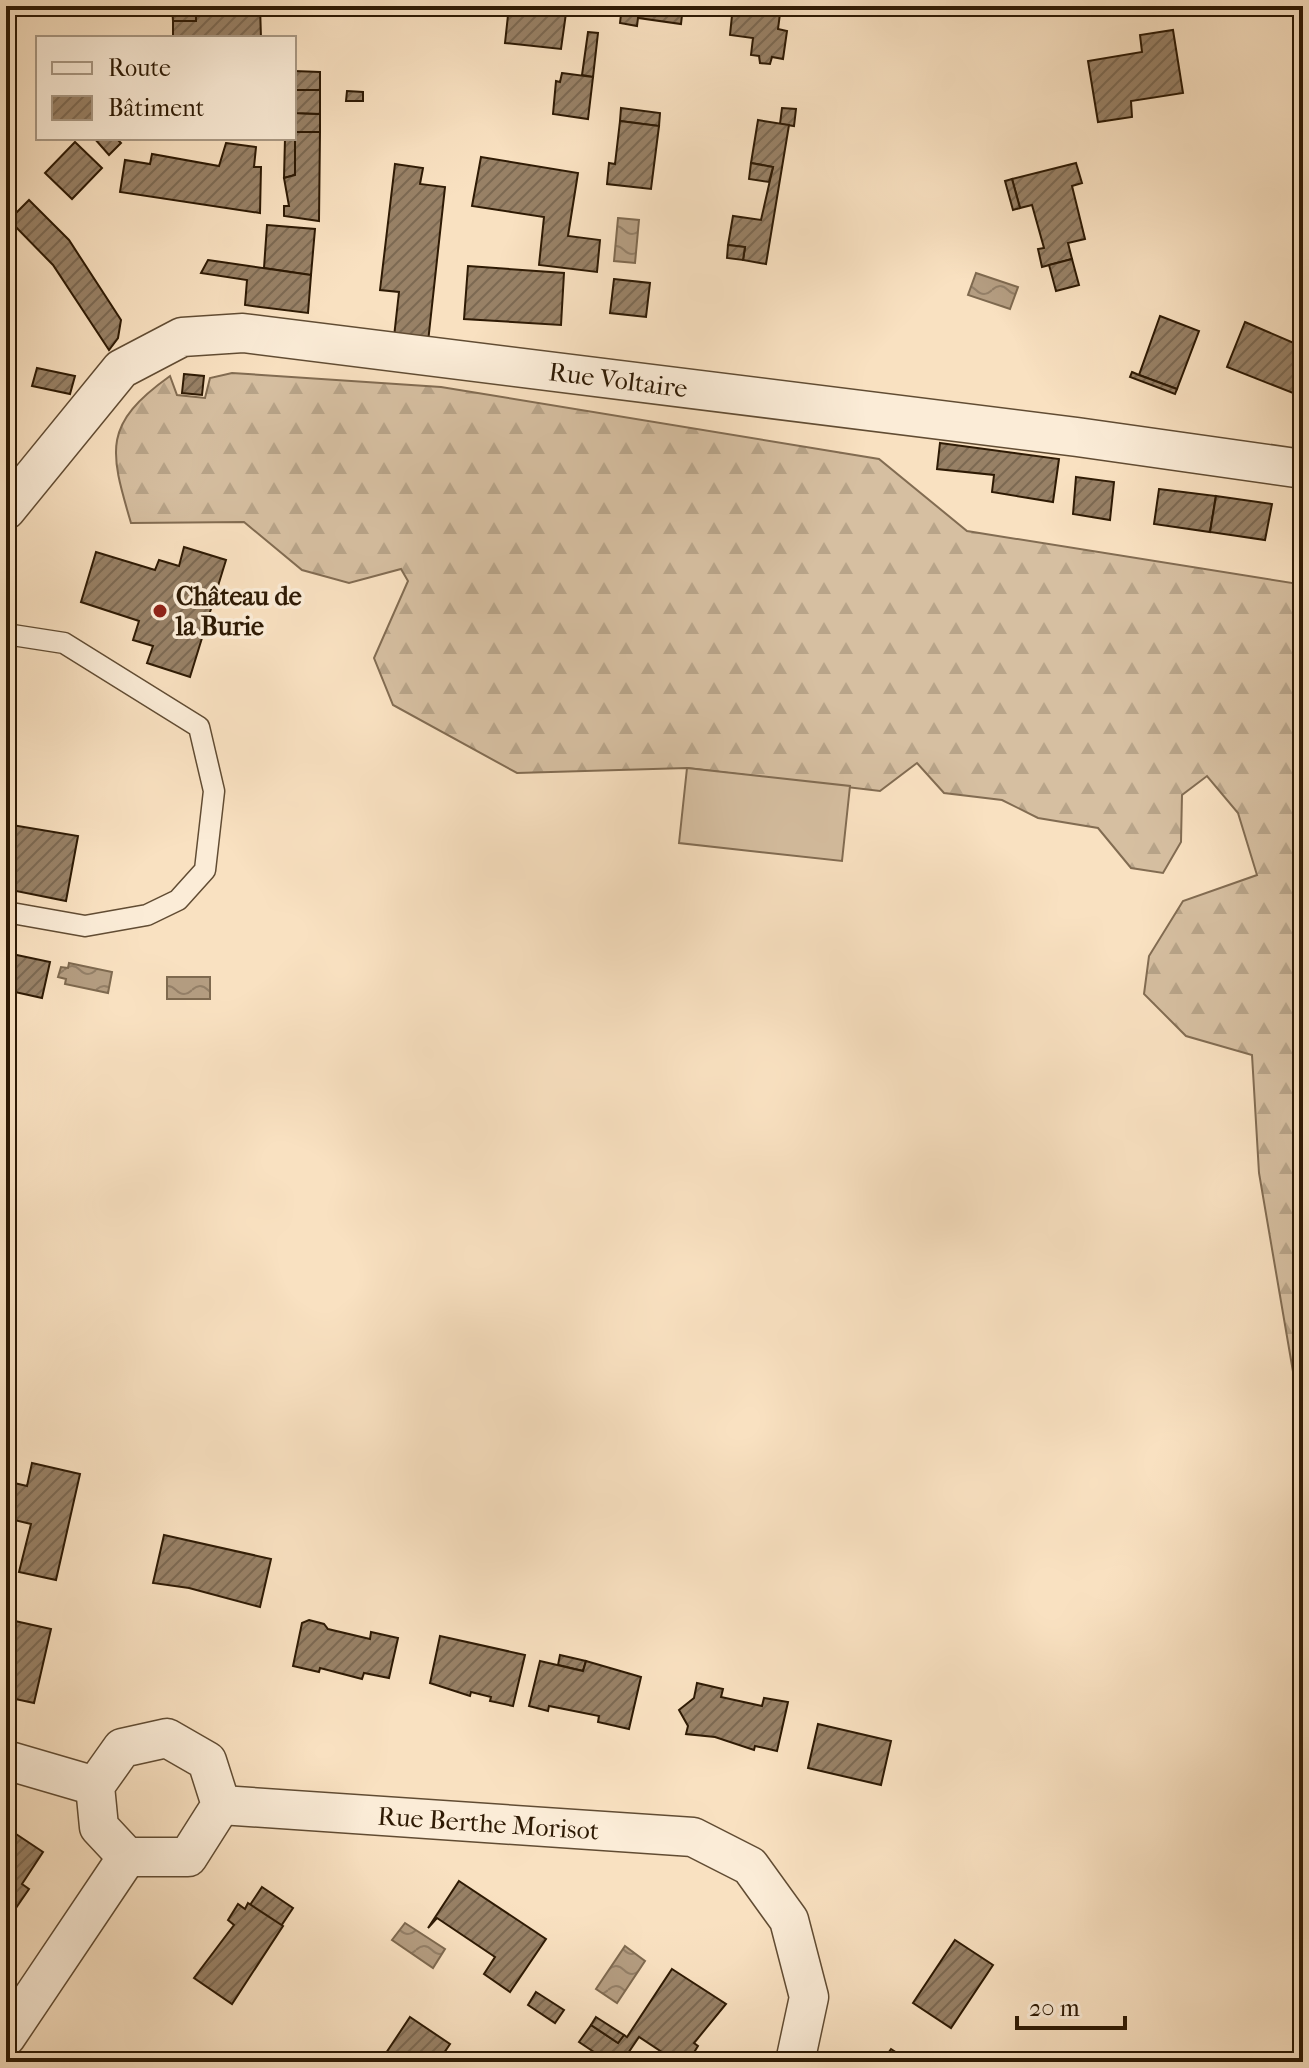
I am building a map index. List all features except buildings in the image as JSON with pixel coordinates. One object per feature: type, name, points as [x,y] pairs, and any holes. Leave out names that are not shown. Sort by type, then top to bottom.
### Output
[{"type":"street","name":"Rue Voltaire","points":[[6,510],[121,369],[182,337],[243,333],[1077,437],[1303,469]]},
{"type":"street","points":[[167,1738],[207,1761],[221,1805],[188,1857],[127,1857],[99,1827],[95,1786],[122,1748],[167,1738]]},
{"type":"street","points":[[6,1760],[95,1786]]},
{"type":"street","name":"Rue Berthe Morisot","points":[[221,1805],[693,1837],[750,1866],[789,1920],[809,1997],[795,2062]]},
{"type":"street","points":[[6,2037],[127,1857]]},
{"type":"lane","points":[[6,634],[64,643],[199,727],[214,791],[205,870],[178,900],[147,915],[85,926],[6,912]]},
{"type":"green space","points":[[232,373],[441,387],[879,459],[967,531],[1298,584],[1303,569],[1303,1408],[1297,1395],[1259,1173],[1252,1055],[1186,1036],[1144,994],[1149,956],[1183,901],[1257,875],[1238,813],[1207,776],[1182,795],[1181,842],[1163,873],[1131,868],[1098,828],[1038,818],[1002,800],[944,793],[917,763],[880,791],[687,768],[517,773],[393,705],[374,658],[408,581],[401,569],[349,583],[302,570],[244,522],[131,523],[116,457],[122,424],[148,393],[170,376],[177,395],[205,398],[210,378]]},
{"type":"green space","points":[[687,768],[850,786],[842,861],[679,843]]},
{"type":"water","points":[[618,218],[639,220],[635,263],[614,261]]},
{"type":"water","points":[[976,273],[1018,287],[1010,309],[968,295]]},
{"type":"water","points":[[69,963],[112,972],[108,993],[65,984],[66,979],[58,977],[61,967],[68,968]]},
{"type":"water","points":[[167,977],[210,977],[210,999],[167,999]]},
{"type":"water","points":[[405,1923],[445,1949],[433,1968],[392,1940]]},
{"type":"water","points":[[625,1946],[645,1961],[617,2003],[596,1989]]},
{"type":"place","name":"Château de la Burie","points":[[160,611]]}]
